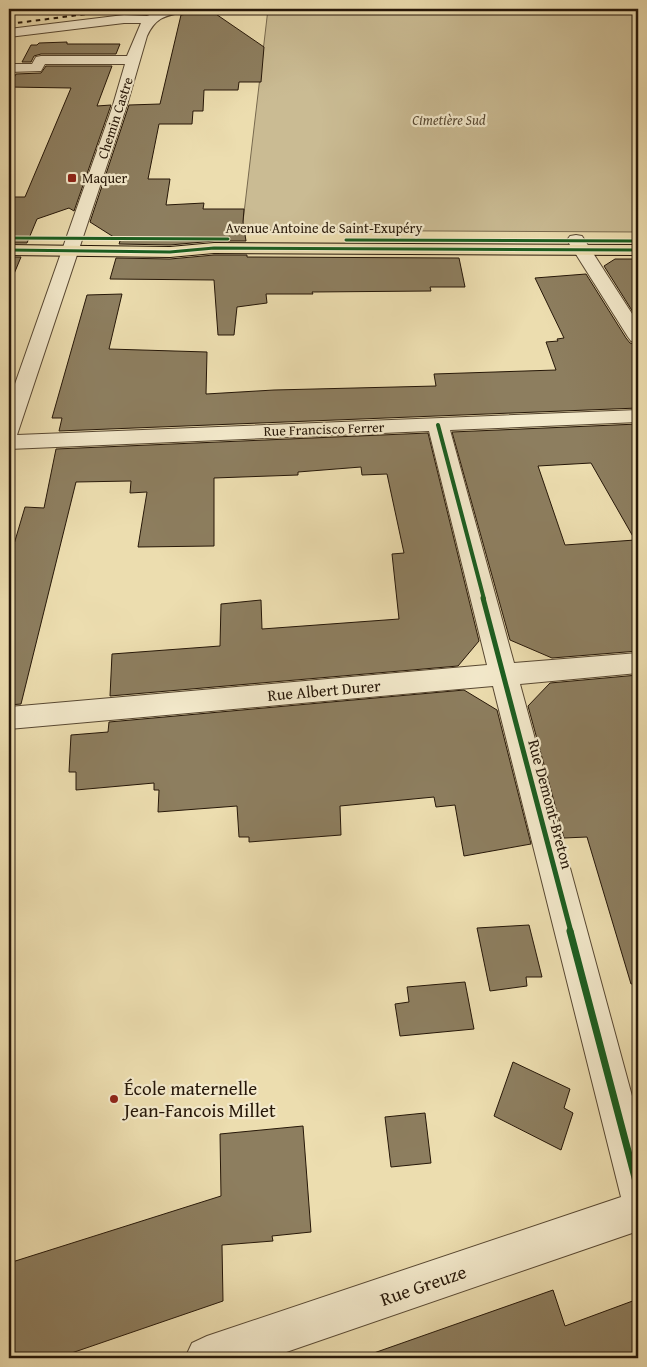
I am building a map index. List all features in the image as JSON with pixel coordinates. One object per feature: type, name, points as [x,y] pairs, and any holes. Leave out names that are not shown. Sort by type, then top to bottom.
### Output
[{"type":"main road","name":"Avenue Antoine de Saint-Exupéry","points":[[9,238],[72,245],[170,252],[214,248],[579,245],[638,241]]},
{"type":"main road","name":"Avenue Antoine de Saint-Exupéry","points":[[9,250],[72,245]]},
{"type":"main road","name":"Avenue Antoine de Saint-Exupéry","points":[[579,245],[638,250]]},
{"type":"street","points":[[9,33],[124,19],[150,20],[159,15],[184,9]]},
{"type":"street","name":"Chemin Castre","points":[[9,432],[120,105],[133,60],[150,20]]},
{"type":"street","points":[[9,68],[36,68],[41,60],[133,60]]},
{"type":"street","points":[[579,245],[638,337]]},
{"type":"street","name":"Rue Francisco Ferrer","points":[[9,442],[638,416]]},
{"type":"street","name":"Rue Demont-Breton","points":[[438,425],[638,1189]]},
{"type":"street","name":"Rue Albert Durer","points":[[9,718],[638,662]]},
{"type":"street","name":"Rue Greuze","points":[[207,1358],[638,1211]]},
{"type":"green space","name":"Cimetière Sud","points":[[268,9],[638,9],[638,232],[242,230]]},
{"type":"building","points":[[210,10],[264,47],[261,82],[239,82],[238,90],[204,90],[203,111],[193,111],[192,124],[159,124],[148,179],[170,179],[166,205],[204,203],[203,209],[244,209],[243,222],[246,241],[214,241],[170,245],[119,244],[120,241],[90,222],[129,105],[160,104],[181,15]]},
{"type":"building","points":[[67,42],[67,44],[120,44],[116,54],[41,54],[34,56],[31,62],[22,62],[31,45]]},
{"type":"building","points":[[46,66],[112,66],[97,106],[111,105],[74,211],[69,208],[37,219],[27,243],[9,243],[9,197],[25,197],[71,88],[9,87],[16,74],[41,73]]},
{"type":"building","points":[[214,255],[247,255],[247,257],[459,258],[465,287],[430,287],[431,291],[266,294],[267,303],[237,307],[234,335],[218,335],[214,280],[110,279],[116,258],[170,259]]},
{"type":"building","points":[[9,257],[21,257],[9,286]]},
{"type":"building","points":[[615,259],[638,259],[638,320],[604,266]]},
{"type":"building","points":[[586,274],[626,338],[630,343],[638,345],[638,408],[59,431],[62,418],[52,418],[87,295],[122,294],[109,349],[207,352],[206,394],[274,390],[436,386],[434,374],[556,370],[546,342],[558,341],[557,339],[564,338],[535,278]]},
{"type":"building","points":[[638,424],[638,651],[552,658],[510,640],[452,432]],"holes":[[[591,463],[635,540],[565,545],[538,466]]]},
{"type":"building","points":[[428,433],[479,641],[458,666],[110,696],[112,654],[220,646],[221,604],[261,600],[262,629],[399,619],[392,554],[404,553],[387,474],[362,475],[361,467],[298,472],[298,475],[214,478],[214,546],[138,547],[147,492],[130,493],[131,481],[76,482],[21,704],[9,705],[9,561],[25,507],[44,508],[56,449]]},
{"type":"building","points":[[638,675],[638,983],[631,984],[587,837],[564,838],[528,706],[550,683]]},
{"type":"building","points":[[464,690],[497,710],[531,844],[464,856],[455,805],[436,807],[434,797],[340,806],[341,835],[249,842],[249,837],[239,837],[237,806],[158,812],[159,790],[154,790],[154,783],[76,790],[76,772],[69,772],[71,735],[108,732],[109,722]]},
{"type":"building","points":[[529,925],[542,977],[526,977],[527,986],[490,991],[477,928]]},
{"type":"building","points":[[465,982],[474,1029],[400,1036],[395,1004],[409,1002],[407,987]]},
{"type":"building","points":[[513,1062],[570,1089],[564,1108],[573,1113],[561,1150],[494,1116]]},
{"type":"building","points":[[425,1113],[431,1163],[391,1167],[385,1117]]},
{"type":"building","points":[[303,1126],[311,1232],[272,1236],[273,1241],[222,1245],[223,1301],[57,1358],[9,1358],[9,1263],[221,1196],[220,1134]]},
{"type":"building","points":[[553,1290],[565,1326],[638,1299],[638,1358],[372,1358],[371,1354]]},
{"type":"railway","points":[[9,24],[125,9]]},
{"type":"cycle path","points":[[9,238],[228,239]]},
{"type":"cycle path","points":[[346,240],[638,241]]},
{"type":"cycle path","points":[[9,250],[170,252],[214,248],[638,250]]},
{"type":"cycle path","points":[[438,425],[638,1189]]},
{"type":"place","name":"Maquer","points":[[72,178]]},
{"type":"place","name":"École maternelle Jean-Fancois Millet","points":[[114,1099]]}]
